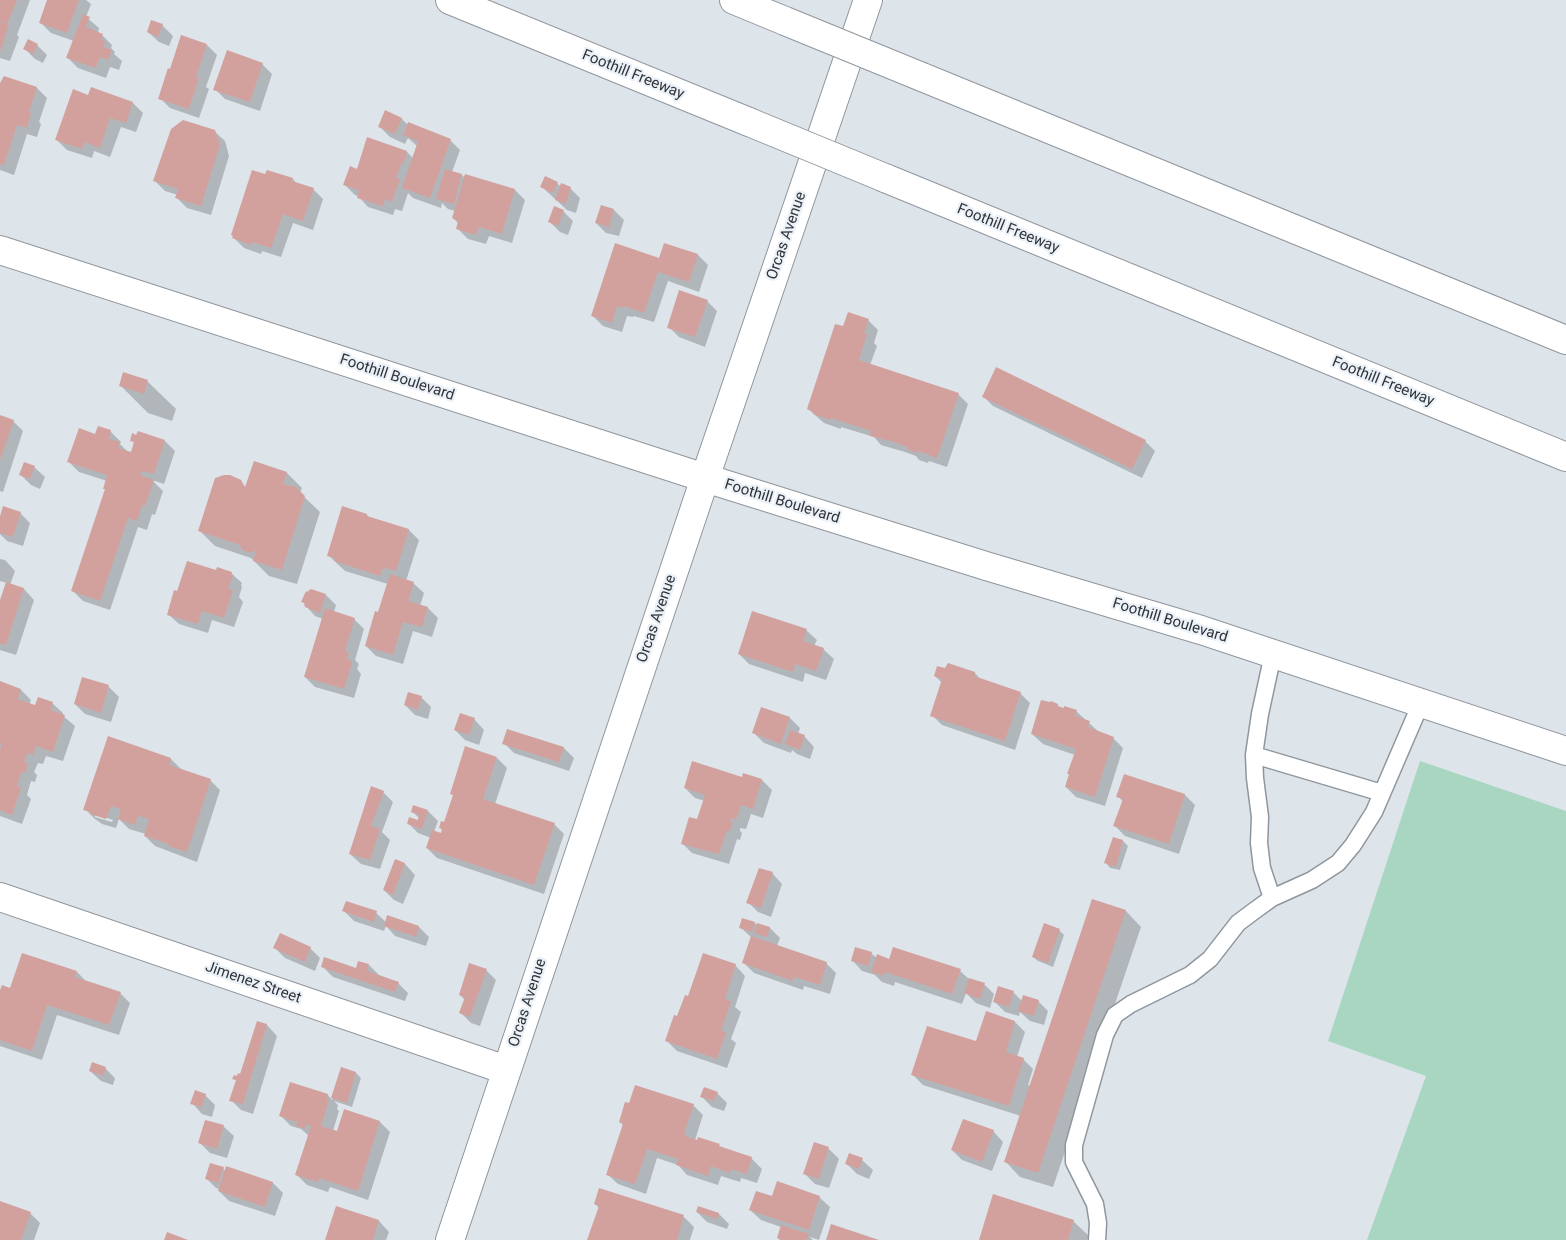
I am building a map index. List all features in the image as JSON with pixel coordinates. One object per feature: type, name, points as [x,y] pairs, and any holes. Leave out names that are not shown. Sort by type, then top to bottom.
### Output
[{"type":"main road","name":"Foothill Freeway","points":[[450,0],[1566,457]]},
{"type":"main road","points":[[734,0],[1566,340]]},
{"type":"main road","name":"Orcas Avenue","points":[[450,1240],[705,478],[868,0]]},
{"type":"main road","name":"Foothill Boulevard","points":[[0,250],[705,478],[986,566],[1201,630],[1566,751]]},
{"type":"main road","name":"Jimenez Street","points":[[0,897],[506,1070]]},
{"type":"lane","points":[[1272,898],[1262,868],[1259,843],[1260,817],[1254,756],[1260,714],[1273,654]]},
{"type":"lane","points":[[1097,1240],[1098,1223],[1095,1204],[1074,1162],[1074,1145],[1105,1035],[1115,1015],[1131,1004],[1190,975],[1210,959],[1238,923],[1272,898],[1312,880],[1338,862],[1353,845],[1374,812],[1421,703]]},
{"type":"lane","points":[[1254,756],[1382,793]]},
{"type":"green space","points":[[1420,761],[1566,811],[1566,1240],[1367,1240],[1426,1076],[1328,1041]]},
{"type":"building","points":[[0,0],[17,0],[7,24],[0,21]]},
{"type":"building","points":[[47,0],[79,0],[67,33],[39,23]]},
{"type":"building","points":[[83,14],[90,17],[86,27],[103,34],[101,39],[105,41],[103,47],[112,50],[108,60],[100,57],[96,68],[66,58]]},
{"type":"building","points":[[151,20],[163,24],[158,37],[147,32]]},
{"type":"building","points":[[0,22],[9,25],[0,52]]},
{"type":"building","points":[[181,35],[207,44],[196,77],[199,78],[189,109],[158,99]]},
{"type":"building","points":[[28,39],[38,44],[33,54],[23,49]]},
{"type":"building","points":[[227,50],[263,63],[250,102],[213,90]]},
{"type":"building","points":[[4,76],[37,87],[29,112],[31,113],[27,128],[17,125],[4,165],[0,164],[0,83]]},
{"type":"building","points":[[91,87],[133,102],[126,123],[110,118],[100,148],[84,142],[82,149],[55,140],[73,89],[88,95]]},
{"type":"building","points":[[385,110],[402,118],[395,134],[378,127]]},
{"type":"building","points":[[183,120],[215,130],[220,145],[201,206],[175,198],[178,189],[153,181],[171,129]]},
{"type":"building","points":[[408,122],[451,139],[430,198],[402,188],[418,141],[403,135]]},
{"type":"building","points":[[367,137],[407,151],[404,163],[402,162],[396,178],[400,179],[392,202],[385,199],[383,206],[357,198],[359,190],[343,185],[350,166],[357,169]]},
{"type":"building","points":[[445,169],[462,174],[454,204],[436,199]]},
{"type":"building","points":[[252,170],[265,174],[267,170],[293,178],[292,181],[314,188],[303,221],[283,214],[271,248],[252,242],[251,245],[232,238],[233,236],[231,235]]},
{"type":"building","points":[[465,174],[515,189],[502,234],[479,227],[476,235],[456,229],[458,221],[452,218]]},
{"type":"building","points":[[545,176],[558,182],[553,193],[540,187]]},
{"type":"building","points":[[561,183],[571,187],[566,204],[555,200]]},
{"type":"building","points":[[601,205],[614,209],[609,227],[595,223]]},
{"type":"building","points":[[554,206],[564,210],[558,226],[548,222]]},
{"type":"building","points":[[615,243],[659,258],[664,243],[698,254],[689,282],[658,272],[644,313],[624,306],[623,308],[617,306],[612,323],[591,316]]},
{"type":"building","points":[[679,290],[708,300],[695,337],[667,328]]},
{"type":"building","points":[[848,312],[869,319],[864,333],[867,334],[859,360],[959,393],[937,458],[919,451],[918,453],[908,450],[909,448],[894,442],[870,436],[871,431],[813,414],[813,412],[807,409],[835,324],[843,326]]},
{"type":"building","points":[[996,367],[1146,440],[1132,469],[982,397]]},
{"type":"building","points":[[123,372],[148,380],[144,394],[119,386]]},
{"type":"building","points":[[0,415],[14,420],[0,460]]},
{"type":"building","points":[[98,426],[111,430],[109,439],[120,442],[118,448],[131,452],[134,442],[130,441],[132,433],[136,435],[138,431],[165,440],[154,474],[142,471],[140,475],[154,480],[145,506],[142,505],[137,521],[128,518],[100,601],[71,591],[105,489],[103,489],[107,475],[67,462],[79,428],[95,434]]},
{"type":"building","points":[[254,461],[287,472],[283,484],[296,487],[305,496],[282,570],[253,561],[256,550],[251,553],[242,550],[240,545],[198,531],[215,478],[230,475],[241,480],[245,487]]},
{"type":"building","points":[[24,462],[35,466],[30,479],[19,475]]},
{"type":"building","points":[[3,506],[21,512],[13,537],[0,533],[0,516]]},
{"type":"building","points":[[342,506],[409,529],[396,571],[385,568],[384,570],[382,569],[380,576],[334,561],[335,558],[327,556]]},
{"type":"building","points":[[187,561],[216,570],[217,567],[232,572],[231,575],[233,575],[228,589],[233,590],[224,618],[202,611],[198,624],[167,615],[174,590],[177,591]]},
{"type":"building","points":[[390,574],[414,582],[408,601],[428,607],[422,627],[403,622],[393,655],[365,646],[375,611],[378,612]]},
{"type":"building","points":[[6,582],[24,588],[6,645],[0,644],[0,600]]},
{"type":"building","points":[[311,589],[326,594],[320,613],[305,607],[304,603],[301,602],[306,591]]},
{"type":"building","points":[[325,608],[355,618],[345,651],[349,653],[347,659],[352,663],[344,689],[304,677]]},
{"type":"building","points":[[752,611],[807,629],[803,641],[824,648],[816,671],[795,664],[793,672],[738,654]]},
{"type":"building","points":[[948,663],[975,672],[974,676],[1021,692],[1005,741],[930,716],[942,679],[934,676],[937,666],[945,668]]},
{"type":"building","points":[[82,677],[109,685],[101,713],[74,704]]},
{"type":"building","points":[[0,681],[21,689],[18,699],[35,705],[38,697],[53,702],[51,710],[65,715],[53,752],[36,746],[33,755],[28,753],[24,762],[28,763],[25,773],[21,772],[17,786],[21,788],[12,815],[0,810],[0,750],[2,743],[0,743]]},
{"type":"building","points":[[408,692],[422,696],[418,710],[404,705]]},
{"type":"building","points":[[1041,700],[1051,701],[1058,704],[1058,706],[1077,710],[1075,716],[1090,721],[1088,727],[1114,737],[1095,797],[1065,787],[1069,774],[1067,774],[1076,749],[1031,734]]},
{"type":"building","points":[[761,707],[790,717],[781,744],[752,733]]},
{"type":"building","points":[[460,713],[475,718],[469,735],[454,730]]},
{"type":"building","points":[[507,729],[564,747],[559,762],[502,744]]},
{"type":"building","points":[[790,730],[805,735],[800,750],[785,744]]},
{"type":"building","points":[[108,736],[171,758],[169,765],[211,779],[187,852],[144,836],[149,819],[138,816],[135,825],[118,819],[121,809],[111,806],[106,819],[83,810]]},
{"type":"building","points":[[465,746],[497,757],[483,799],[555,823],[534,885],[426,848],[432,830],[441,833],[442,829],[439,828],[441,821],[444,822],[453,795],[450,794]]},
{"type":"building","points":[[692,761],[742,777],[743,773],[762,779],[753,809],[741,805],[736,820],[731,818],[730,821],[733,822],[730,831],[727,830],[719,854],[681,844],[689,817],[697,819],[705,795],[684,788]]},
{"type":"building","points":[[1124,774],[1185,794],[1169,844],[1113,826],[1123,799],[1116,797]]},
{"type":"building","points":[[371,786],[384,791],[371,826],[380,829],[370,860],[349,854]]},
{"type":"building","points":[[413,805],[428,810],[422,829],[407,824],[409,817],[418,820],[419,815],[411,812]]},
{"type":"building","points":[[1113,837],[1123,840],[1116,867],[1104,863]]},
{"type":"building","points":[[395,859],[405,863],[393,895],[383,890]]},
{"type":"building","points":[[759,868],[773,872],[761,908],[746,903]]},
{"type":"building","points":[[1092,899],[1126,910],[1038,1173],[1004,1162]]},
{"type":"building","points":[[346,901],[377,911],[374,922],[342,911]]},
{"type":"building","points":[[387,915],[419,926],[416,937],[384,926]]},
{"type":"building","points":[[742,918],[755,922],[752,932],[739,928]]},
{"type":"building","points":[[757,923],[770,927],[767,937],[754,933]]},
{"type":"building","points":[[1044,923],[1060,929],[1048,963],[1032,957]]},
{"type":"building","points":[[280,933],[311,947],[305,962],[273,948]]},
{"type":"building","points":[[751,936],[827,962],[820,985],[794,977],[793,981],[742,963]]},
{"type":"building","points":[[855,947],[872,952],[868,966],[851,961]]},
{"type":"building","points":[[893,947],[961,969],[952,994],[885,972],[884,976],[871,972],[877,954],[889,959]]},
{"type":"building","points":[[22,953],[77,971],[75,977],[121,992],[109,1025],[47,1005],[32,1051],[0,1040],[0,990],[2,985],[10,988]]},
{"type":"building","points":[[703,953],[736,964],[725,999],[731,1001],[721,1031],[726,1032],[717,1059],[665,1041],[674,1015],[677,1016],[685,995],[688,996]]},
{"type":"building","points":[[324,957],[356,968],[358,961],[369,964],[367,971],[399,982],[395,992],[321,967]]},
{"type":"building","points":[[469,963],[487,969],[470,1017],[459,1013],[465,997],[459,995]]},
{"type":"building","points":[[969,978],[985,983],[980,999],[964,993]]},
{"type":"building","points":[[998,986],[1014,991],[1009,1007],[993,1002]]},
{"type":"building","points":[[1023,995],[1039,1000],[1034,1016],[1018,1011]]},
{"type":"building","points":[[986,1011],[1015,1021],[1006,1052],[1024,1058],[1009,1106],[911,1075],[927,1026],[976,1041]]},
{"type":"building","points":[[257,1021],[267,1024],[243,1104],[229,1101],[236,1080],[232,1079],[234,1075],[240,1074]]},
{"type":"building","points":[[92,1062],[106,1067],[103,1076],[89,1071]]},
{"type":"building","points":[[341,1067],[356,1072],[347,1103],[331,1098]]},
{"type":"building","points":[[290,1082],[328,1094],[327,1099],[329,1100],[321,1126],[337,1131],[344,1109],[380,1121],[358,1191],[319,1178],[318,1182],[295,1175],[311,1126],[306,1124],[305,1129],[296,1126],[297,1122],[279,1116]]},
{"type":"building","points":[[635,1085],[694,1104],[684,1133],[686,1133],[685,1136],[697,1140],[698,1137],[752,1157],[747,1174],[731,1169],[730,1173],[711,1166],[708,1176],[676,1165],[678,1159],[647,1149],[635,1184],[606,1175],[623,1124],[619,1122],[625,1102],[629,1103]]},
{"type":"building","points":[[704,1087],[718,1092],[714,1101],[700,1097]]},
{"type":"building","points":[[195,1090],[206,1094],[202,1107],[190,1104]]},
{"type":"building","points":[[963,1119],[994,1130],[982,1162],[951,1150]]},
{"type":"building","points":[[205,1120],[224,1125],[217,1149],[198,1143]]},
{"type":"building","points":[[814,1142],[829,1147],[819,1179],[803,1174]]},
{"type":"building","points":[[849,1153],[863,1158],[859,1169],[845,1164]]},
{"type":"building","points":[[210,1163],[224,1167],[218,1183],[205,1179]]},
{"type":"building","points":[[226,1166],[273,1182],[265,1207],[218,1191]]},
{"type":"building","points":[[777,1181],[820,1196],[809,1230],[749,1210],[756,1191],[772,1196]]},
{"type":"building","points":[[599,1188],[684,1215],[677,1240],[587,1240],[599,1206],[594,1204]]},
{"type":"building","points":[[993,1194],[1074,1220],[1068,1240],[979,1240]]},
{"type":"building","points":[[0,1201],[31,1212],[21,1240],[0,1240]]},
{"type":"building","points":[[336,1206],[379,1220],[373,1240],[325,1240]]},
{"type":"building","points":[[698,1206],[719,1213],[717,1219],[696,1212]]},
{"type":"building","points":[[831,1224],[879,1240],[826,1240]]},
{"type":"building","points":[[781,1225],[809,1234],[807,1240],[782,1240],[777,1238]]},
{"type":"building","points":[[167,1232],[188,1240],[164,1240]]}]
